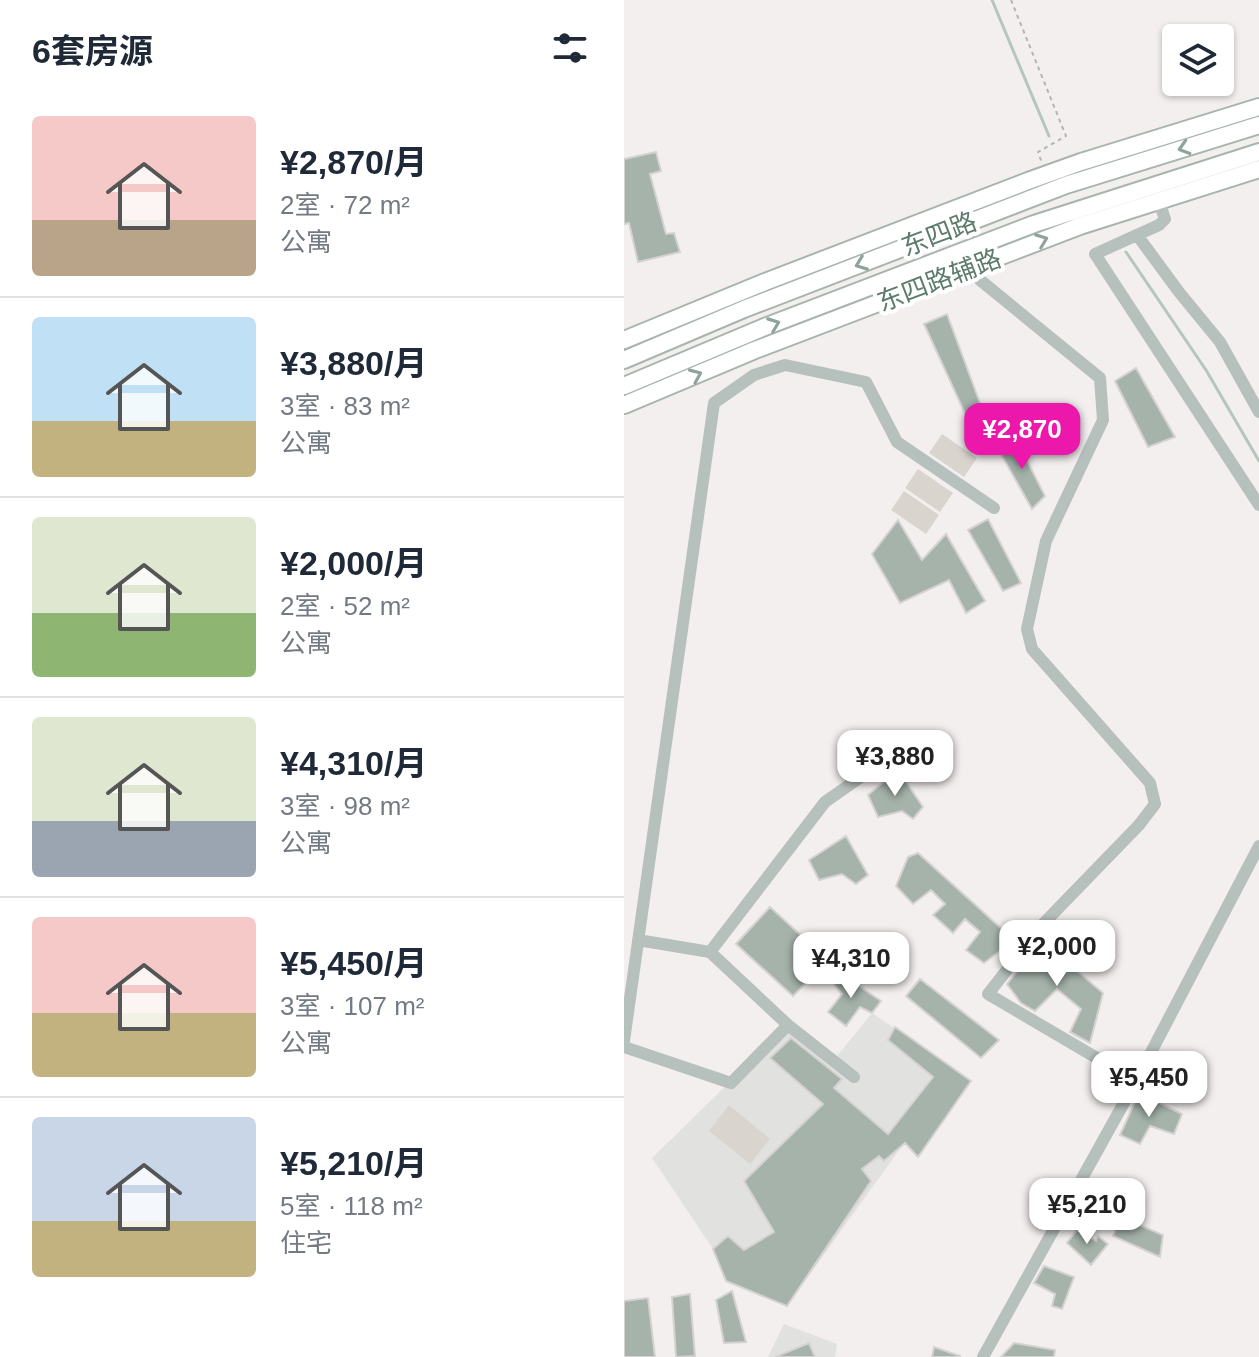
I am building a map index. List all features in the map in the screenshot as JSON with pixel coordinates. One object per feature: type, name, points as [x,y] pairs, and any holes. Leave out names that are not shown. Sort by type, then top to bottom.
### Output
[{"type":"main road","points":[[624,340],[1046,174],[1259,107]]},
{"type":"main road","name":"东四路","points":[[624,360],[744,309],[1066,185],[1259,125]]},
{"type":"main road","name":"东四路","points":[[624,386],[767,326],[1034,224],[1259,152]]},
{"type":"main road","name":"东四路辅路","points":[[624,405],[755,350],[1067,231],[1158,199],[1259,169]]},
{"type":"street","points":[[1158,199],[1165,219],[1095,254],[1259,505]]},
{"type":"street","points":[[1137,235],[1220,342],[1259,412]]},
{"type":"street","points":[[980,280],[1100,378],[1103,420],[1046,541],[1027,629],[1032,649],[1150,783],[1155,804],[1139,825],[1044,923],[988,994],[1136,1081]]},
{"type":"street","points":[[788,1025],[731,1083],[624,1044],[714,403],[754,375],[785,365],[866,382],[897,442],[994,508]]},
{"type":"street","points":[[710,952],[825,802],[892,755]]},
{"type":"street","points":[[983,1357],[1136,1081],[1259,846]]},
{"type":"street","points":[[638,940],[710,952],[788,1025],[854,1077]]},
{"type":"path","points":[[1011,0],[1066,136],[1038,152],[1046,174]]},
{"type":"shaded area","points":[[942,434],[977,458],[964,477],[929,453]]},
{"type":"shaded area","points":[[918,469],[953,493],[940,512],[905,488]]},
{"type":"shaded area","points":[[904,491],[939,515],[926,534],[891,510]]},
{"type":"shaded area","points":[[872,1013],[971,1081],[902,1146],[787,1306],[724,1275],[713,1249],[652,1158],[788,1025],[837,1056]]},
{"type":"shaded area","points":[[729,1105],[770,1139],[750,1164],[709,1131]]},
{"type":"shaded area","points":[[784,1324],[837,1344],[835,1357],[768,1357]]},
{"type":"building","points":[[656,152],[661,171],[650,174],[666,234],[674,233],[680,252],[638,262],[629,223],[624,224],[624,159]]},
{"type":"building","points":[[947,314],[983,411],[968,420],[924,324]]},
{"type":"building","points":[[1136,368],[1175,437],[1148,447],[1115,381]]},
{"type":"building","points":[[1014,435],[1045,496],[1032,509],[997,447]]},
{"type":"building","points":[[988,519],[1021,583],[1003,591],[968,530]]},
{"type":"building","points":[[898,520],[922,560],[946,534],[985,601],[966,613],[949,580],[900,603],[872,554]]},
{"type":"building","points":[[898,770],[923,807],[913,819],[902,811],[878,817],[868,795]]},
{"type":"building","points":[[846,836],[868,875],[856,884],[842,874],[819,880],[809,860]]},
{"type":"building","points":[[918,853],[1014,940],[984,963],[966,950],[980,932],[965,919],[953,933],[933,915],[945,904],[931,890],[913,904],[896,886],[908,857]]},
{"type":"building","points":[[770,907],[828,960],[793,996],[736,944]]},
{"type":"building","points":[[1042,941],[1103,993],[1090,1043],[1070,1032],[1081,1009],[1057,989],[1035,1011],[1021,1003],[1007,984]]},
{"type":"building","points":[[841,974],[881,1001],[872,1013],[860,1007],[846,1026],[828,1012],[842,994],[833,983]]},
{"type":"building","points":[[920,979],[999,1040],[981,1058],[906,996]]},
{"type":"building","points":[[895,1027],[971,1081],[918,1157],[905,1143],[884,1161],[879,1156],[862,1169],[871,1181],[787,1306],[726,1281],[713,1249],[728,1236],[744,1250],[774,1232],[744,1181],[823,1104],[770,1058],[791,1038],[842,1079],[834,1088],[888,1134],[933,1077],[888,1040]]},
{"type":"building","points":[[1139,1093],[1182,1114],[1174,1134],[1150,1126],[1140,1144],[1120,1135]]},
{"type":"building","points":[[1091,1191],[1111,1198],[1109,1212],[1163,1235],[1160,1257],[1113,1236],[1117,1226],[1083,1207]]},
{"type":"building","points":[[1077,1230],[1096,1241],[1098,1236],[1108,1244],[1091,1265],[1067,1243]]},
{"type":"building","points":[[1044,1266],[1074,1277],[1062,1309],[1052,1306],[1055,1294],[1034,1283]]},
{"type":"building","points":[[732,1291],[746,1342],[724,1343],[716,1300]]},
{"type":"building","points":[[690,1294],[695,1356],[676,1357],[672,1297]]},
{"type":"building","points":[[648,1298],[655,1357],[624,1357],[624,1301]]},
{"type":"building","points":[[809,1343],[815,1357],[775,1357]]},
{"type":"building","points":[[1014,1343],[1055,1350],[1054,1357],[1001,1357]]},
{"type":"building","points":[[934,1347],[960,1356],[960,1357],[932,1357]]},
{"type":"waterway","points":[[992,0],[1049,136]]},
{"type":"waterway","points":[[1126,252],[1206,370],[1259,461]]}]
